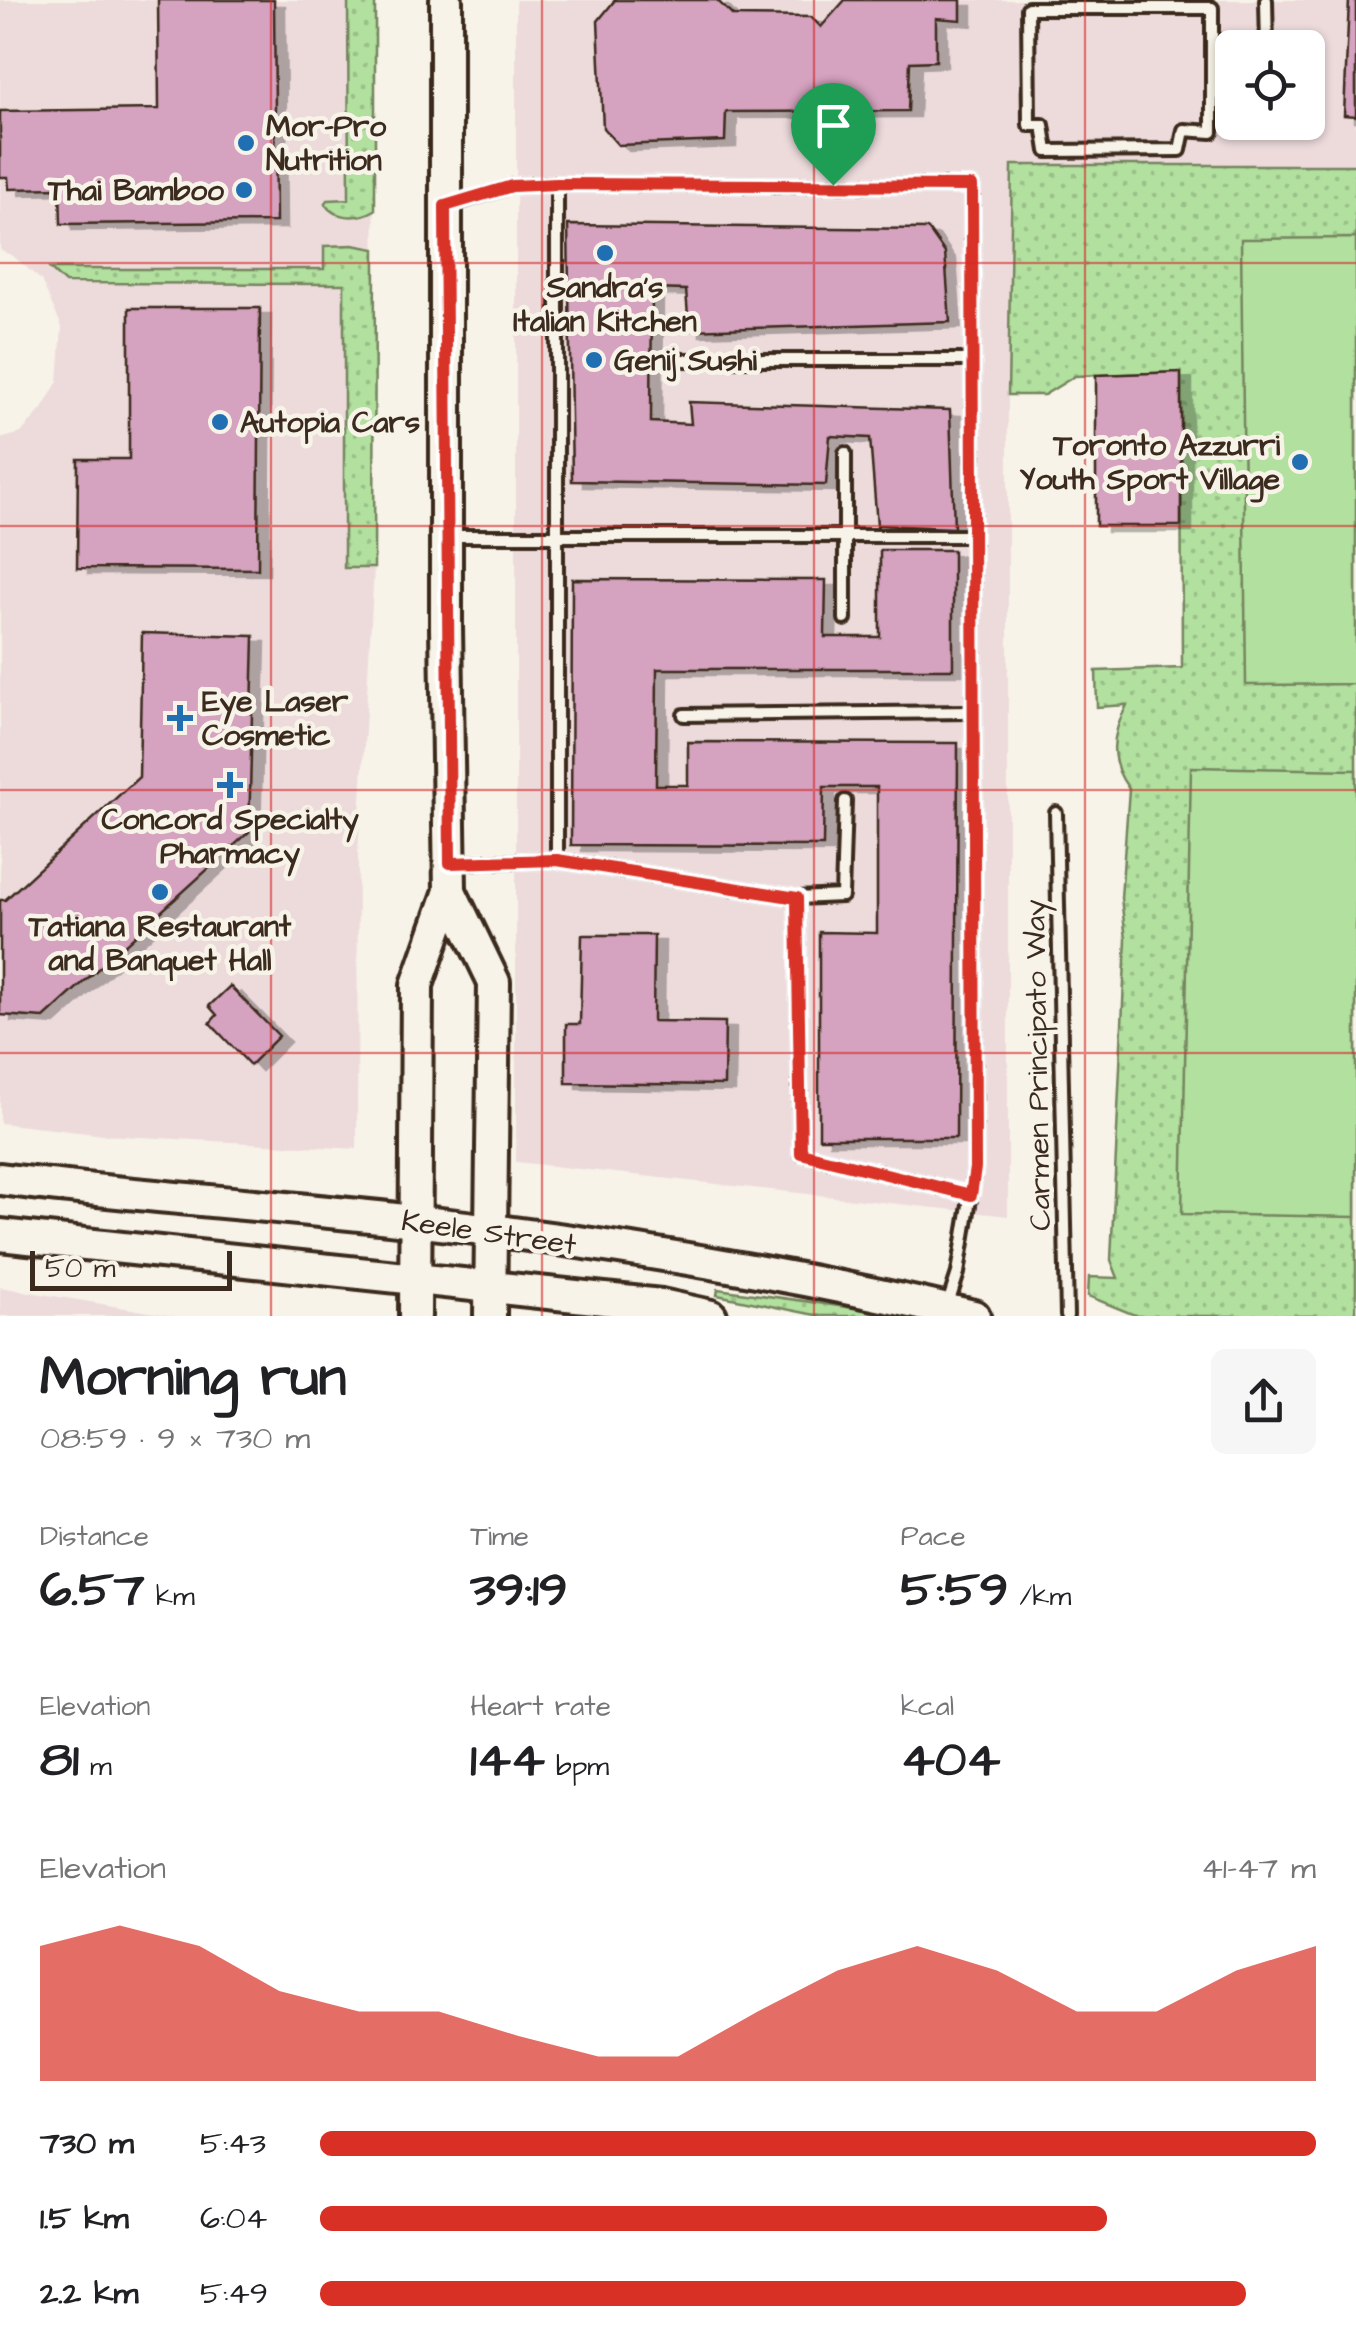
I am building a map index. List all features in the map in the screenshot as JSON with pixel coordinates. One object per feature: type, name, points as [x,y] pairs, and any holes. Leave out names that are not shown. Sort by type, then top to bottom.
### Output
[{"type":"main road","points":[[416,1316],[417,985],[450,877],[446,0]]},
{"type":"main road","points":[[450,877],[494,982],[490,1301]]},
{"type":"main road","name":"Keele Street","points":[[0,1179],[492,1231],[725,1265],[897,1297],[960,1313]]},
{"type":"main road","name":"Keele Street","points":[[0,1235],[416,1278],[490,1301],[660,1305],[710,1316]]},
{"type":"lane","points":[[1266,0],[1267,30]]},
{"type":"lane","points":[[1051,5],[1212,8],[1212,132],[1184,130],[1180,150],[1046,151],[1044,126],[1029,125],[1028,8],[1051,5]]},
{"type":"lane","points":[[445,206],[512,186],[557,184],[972,186],[975,1168],[958,1272],[960,1313]]},
{"type":"lane","points":[[557,184],[557,860]]},
{"type":"lane","points":[[680,360],[972,360]]},
{"type":"lane","points":[[844,619],[845,453]]},
{"type":"lane","points":[[446,536],[973,536]]},
{"type":"lane","points":[[684,714],[973,712]]},
{"type":"lane","points":[[450,877],[557,860],[797,898],[842,896],[845,801]]},
{"type":"lane","name":"Carmen Principato Way","points":[[1056,813],[1067,1316]]},
{"type":"lane","points":[[797,898],[801,1153],[971,1195]]},
{"type":"shaded area","points":[[0,0],[375,0],[374,568],[358,854],[357,1149],[104,1135],[0,1123],[0,439],[21,433],[42,409],[58,381],[62,327],[41,280],[0,250]]},
{"type":"shaded area","points":[[516,0],[1356,0],[1356,165],[1012,166],[1008,395],[1008,1216],[516,1162]]},
{"type":"shaded area","points":[[0,1287],[174,1316],[0,1316]]},
{"type":"green space","points":[[348,0],[375,0],[375,210],[355,216],[335,213],[325,204],[328,200],[349,199]]},
{"type":"green space","points":[[1012,165],[1356,165],[1356,1316],[1137,1316],[1088,1296],[1089,1277],[1118,1278],[1111,1260],[1126,939],[1121,898],[1129,789],[1122,779],[1114,748],[1127,705],[1097,707],[1096,671],[1182,668],[1181,372],[1075,376],[1044,395],[1008,395]]},
{"type":"green space","name":"Toronto Azzurri Youth Sport Village","points":[[1356,238],[1356,684],[1246,685],[1241,239]]},
{"type":"green space","points":[[324,246],[375,249],[374,568],[344,568],[344,284],[65,283],[50,269],[324,269]]},
{"type":"green space","points":[[1191,767],[1356,770],[1356,1217],[1182,1214]]},
{"type":"green space","points":[[718,1289],[911,1316],[820,1316],[717,1295]]},
{"type":"building","points":[[158,0],[274,0],[276,222],[61,224],[60,188],[9,189],[8,177],[0,177],[0,111],[159,109]]},
{"type":"building","points":[[615,0],[717,0],[733,16],[811,17],[821,27],[845,0],[961,0],[961,20],[936,18],[936,61],[910,62],[908,111],[726,112],[725,141],[618,145],[603,128],[598,21]]},
{"type":"building","points":[[1349,0],[1356,0],[1356,116],[1344,115]]},
{"type":"building","points":[[568,225],[928,229],[945,253],[950,322],[689,330],[686,290],[652,289],[651,422],[691,424],[689,402],[950,410],[954,528],[877,525],[870,438],[830,436],[826,485],[572,481]]},
{"type":"building","points":[[129,308],[260,308],[258,569],[77,568],[78,459],[129,459]]},
{"type":"building","points":[[1181,372],[1181,526],[1096,526],[1096,375]]},
{"type":"building","points":[[880,550],[953,550],[953,669],[657,669],[656,785],[688,785],[688,742],[958,743],[956,1138],[819,1138],[819,932],[877,933],[877,787],[824,787],[823,846],[571,845],[572,579],[826,580],[825,637],[880,637]]},
{"type":"building","points":[[142,633],[254,636],[249,832],[44,1018],[0,1015],[0,900],[5,900],[139,777]]},
{"type":"building","points":[[582,935],[654,935],[653,1021],[725,1022],[724,1085],[566,1083],[566,1024],[580,1024]]},
{"type":"building","points":[[230,986],[279,1036],[250,1065],[210,1023],[217,1015],[209,1006]]},
{"type":"place","name":"Mor-Pro Nutrition","points":[[246,143]]},
{"type":"place","name":"Thai Bamboo","points":[[244,190]]},
{"type":"place","name":"Sandra's Italian Kitchen","points":[[605,253]]},
{"type":"place","name":"Genij Sushi","points":[[594,360]]},
{"type":"place","name":"Autopia Cars","points":[[220,422]]},
{"type":"place","name":"Toronto Azzurri Youth Sport Village","points":[[1300,462]]},
{"type":"place","name":"Eye Laser Cosmetic","points":[[180,718]]},
{"type":"place","name":"Concord Specialty Pharmacy","points":[[230,785]]},
{"type":"place","name":"Tatiana Restaurant and Banquet Hall","points":[[160,892]]},
{"type":"route","points":[[833,185],[972,186],[975,1168],[971,1195],[801,1153],[797,898],[557,860],[450,863],[445,206],[512,186],[833,185]]}]
